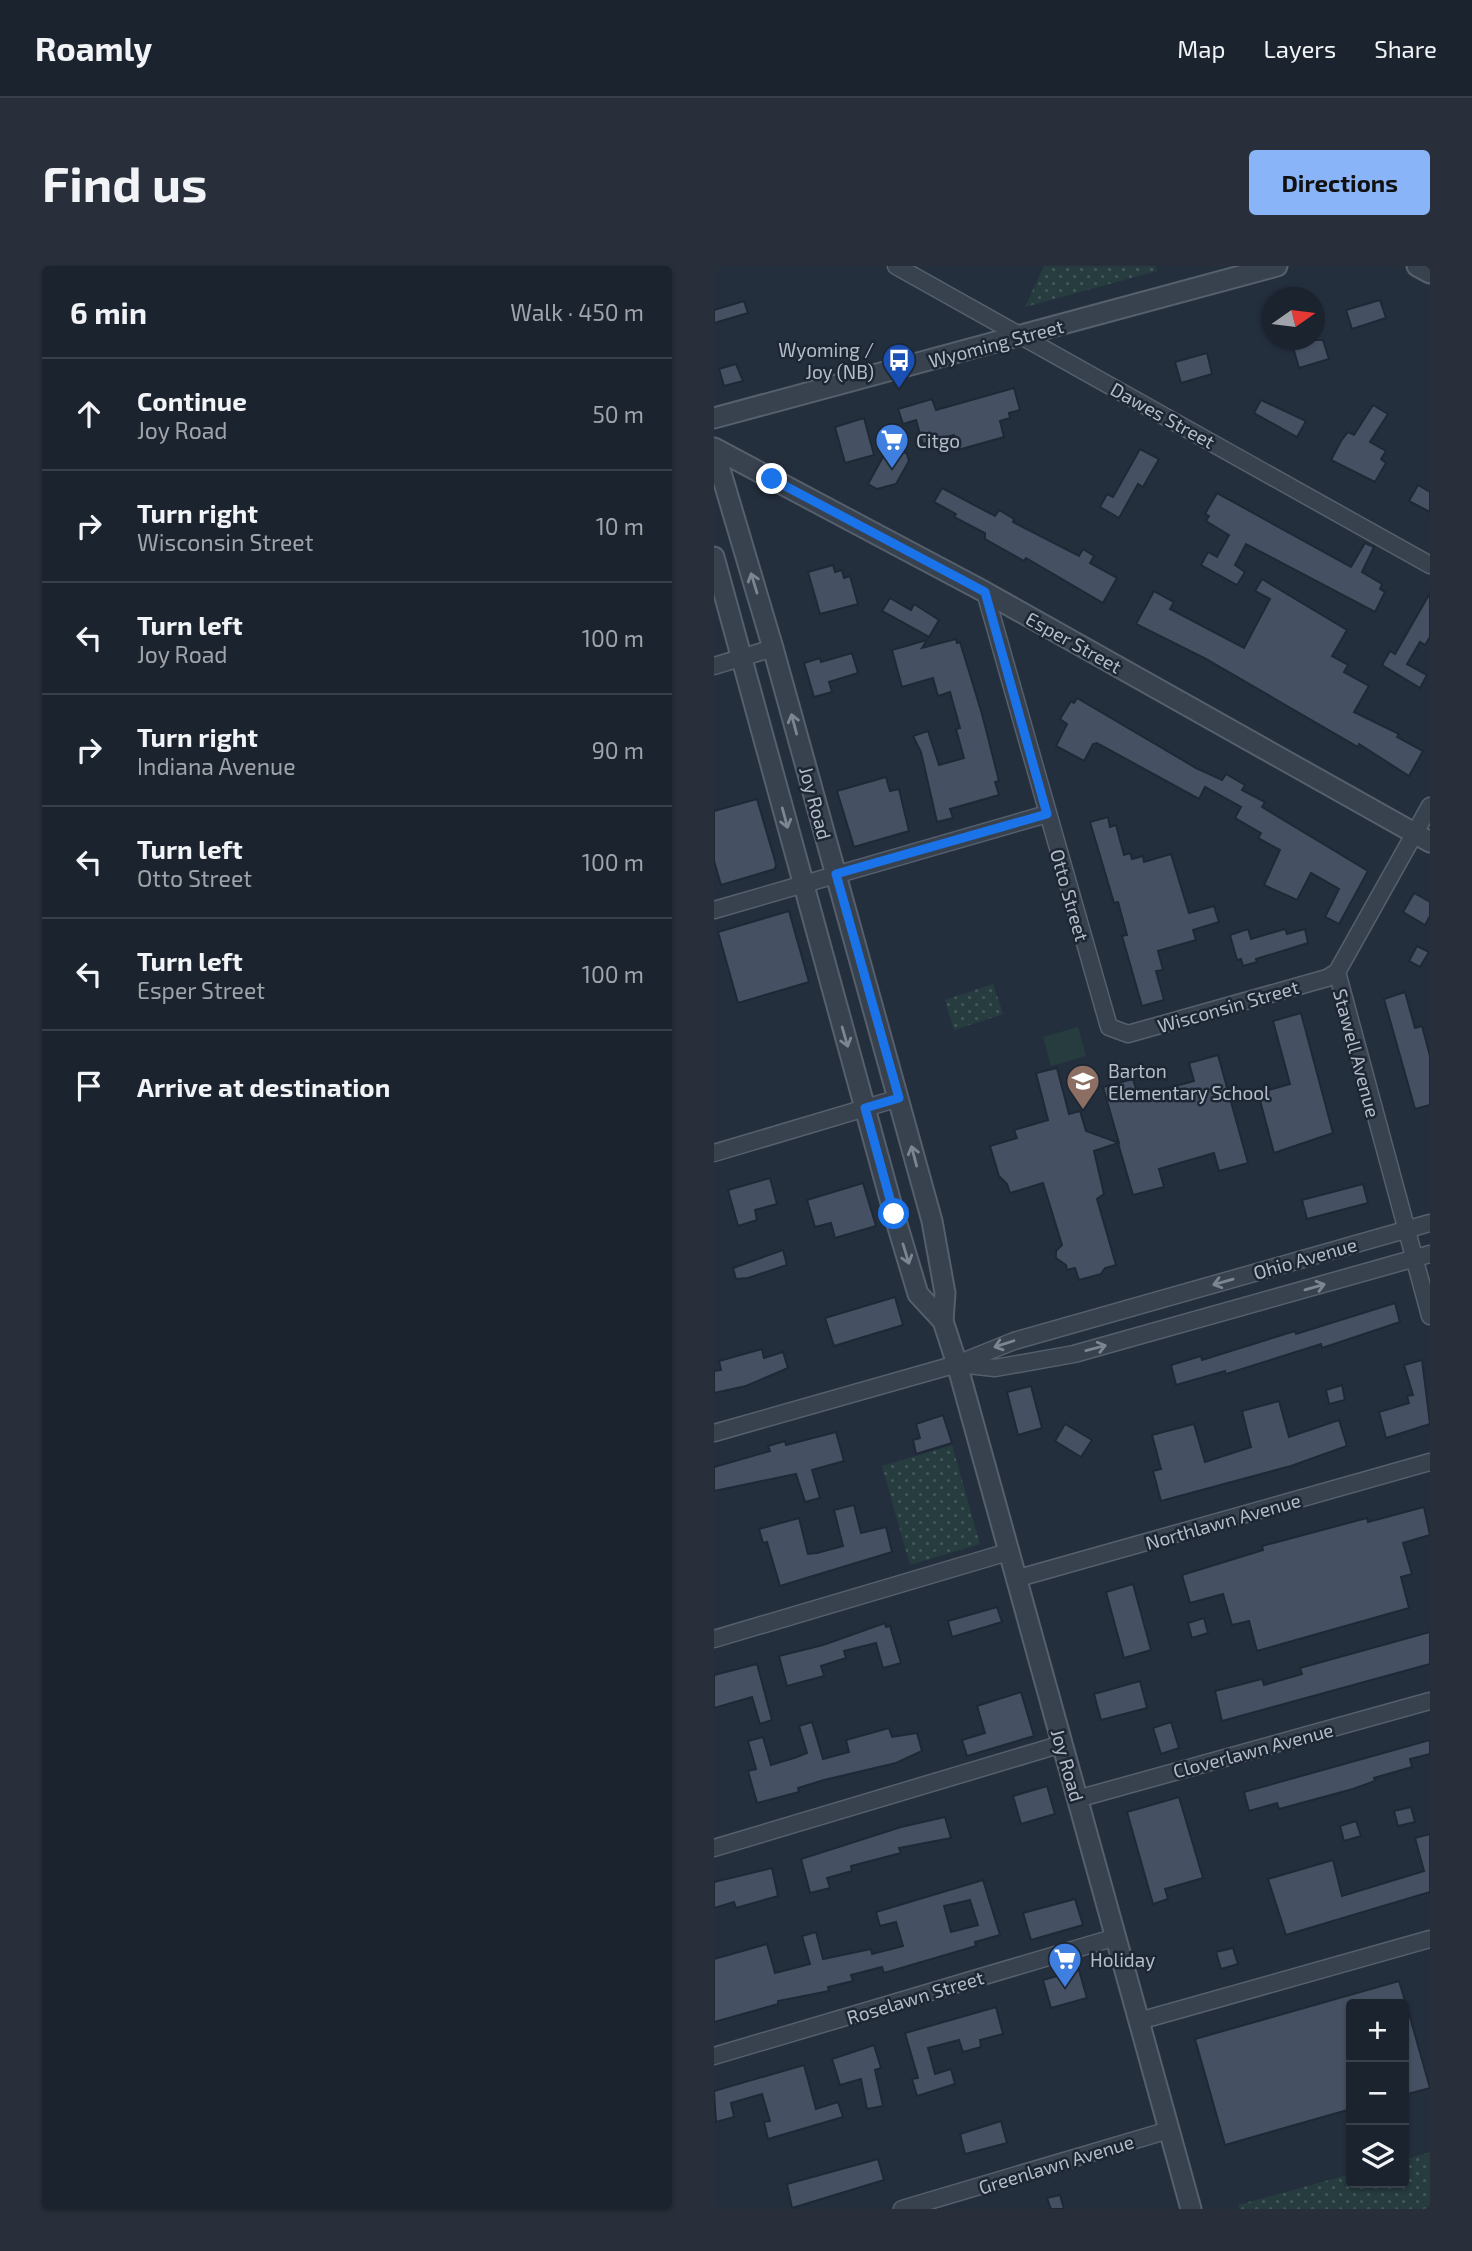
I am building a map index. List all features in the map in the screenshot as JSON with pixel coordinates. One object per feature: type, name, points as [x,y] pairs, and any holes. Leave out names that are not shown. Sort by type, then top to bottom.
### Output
[{"type":"street","name":"Dawes Street","points":[[897,266],[1430,565]]},
{"type":"street","name":"Wyoming Street","points":[[714,418],[1023,337],[1277,266]]},
{"type":"street","points":[[1417,266],[1430,273]]},
{"type":"street","name":"Joy Road","points":[[714,448],[722,506],[773,648],[899,1098],[940,1254],[946,1293],[943,1321],[1191,2209]]},
{"type":"street","name":"Esper Street","points":[[714,448],[985,592],[1422,837]]},
{"type":"street","name":"Joy Road","points":[[714,557],[802,884],[918,1294],[943,1321]]},
{"type":"street","name":"Otto Street","points":[[985,592],[1105,1018],[1117,1032]]},
{"type":"street","points":[[714,666],[773,648]]},
{"type":"street","name":"Stawell Avenue","points":[[1430,806],[1422,837],[1337,972],[1430,1316]]},
{"type":"street","points":[[714,910],[1047,814]]},
{"type":"street","name":"Wisconsin Street","points":[[1117,1032],[1128,1034],[1326,978],[1337,972]]},
{"type":"street","points":[[714,1153],[899,1098]]},
{"type":"street","name":"Ohio Avenue","points":[[714,1433],[957,1364],[1014,1341],[1430,1223]]},
{"type":"street","name":"Ohio Avenue","points":[[957,1364],[995,1368],[1020,1366],[1430,1254]]},
{"type":"street","points":[[1181,1293],[1189,1322]]},
{"type":"street","name":"Northlawn Avenue","points":[[1015,1578],[1430,1462]]},
{"type":"street","points":[[714,1639],[1008,1552]]},
{"type":"street","name":"Cloverlawn Avenue","points":[[1077,1799],[1430,1701]]},
{"type":"street","points":[[714,1848],[1062,1744]]},
{"type":"street","name":"Roselawn Street","points":[[714,2056],[1116,1937]]},
{"type":"street","points":[[1139,2021],[1430,1939]]},
{"type":"street","name":"Greenlawn Avenue","points":[[902,2209],[1169,2130]]},
{"type":"green space","points":[[1044,266],[1155,266],[1157,271],[1025,307]]},
{"type":"green space","points":[[993,984],[1003,1014],[954,1030],[945,1000]]},
{"type":"green space","points":[[1078,1027],[1086,1056],[1051,1066],[1043,1037]]},
{"type":"green space","points":[[952,1445],[980,1544],[910,1565],[882,1466]]},
{"type":"green space","points":[[1430,2152],[1430,2209],[1239,2209],[1238,2205],[1346,2175],[1346,2188],[1409,2188],[1409,2158]]},
{"type":"building","points":[[1380,300],[1386,318],[1352,329],[1346,310]]},
{"type":"building","points":[[744,301],[748,313],[714,323],[714,310]]},
{"type":"building","points":[[1325,346],[1329,359],[1299,368],[1294,350],[1325,350]]},
{"type":"building","points":[[1207,353],[1212,374],[1181,383],[1175,362]]},
{"type":"building","points":[[736,364],[743,381],[724,386],[719,369]]},
{"type":"building","points":[[1014,388],[1020,410],[1009,413],[1010,418],[1000,421],[1004,437],[958,450],[954,435],[923,444],[916,420],[903,424],[898,409],[932,399],[936,410]]},
{"type":"building","points":[[1261,400],[1306,421],[1297,437],[1254,413]]},
{"type":"building","points":[[1373,405],[1388,414],[1370,442],[1386,451],[1381,459],[1386,463],[1375,482],[1331,460],[1341,441],[1348,432],[1354,435]]},
{"type":"building","points":[[864,418],[874,455],[845,463],[835,427]]},
{"type":"building","points":[[890,444],[907,454],[909,461],[896,484],[877,489],[868,484]]},
{"type":"building","points":[[1140,449],[1159,459],[1143,487],[1138,484],[1119,518],[1100,507],[1107,494],[1113,497]]},
{"type":"building","points":[[1418,485],[1430,492],[1430,512],[1409,501]]},
{"type":"building","points":[[942,488],[995,516],[999,510],[1014,519],[1013,522],[1079,556],[1083,549],[1094,556],[1090,563],[1117,578],[1103,603],[1026,558],[1024,561],[985,539],[985,533],[954,517],[956,514],[934,502]]},
{"type":"building","points":[[1217,493],[1351,567],[1365,543],[1374,547],[1362,572],[1382,584],[1380,589],[1385,592],[1375,612],[1246,544],[1235,565],[1245,572],[1237,585],[1201,565],[1208,552],[1217,557],[1229,535],[1206,521],[1209,516],[1205,514]]},
{"type":"building","points":[[833,565],[835,572],[842,570],[844,578],[850,576],[858,604],[820,614],[808,572]]},
{"type":"building","points":[[1262,579],[1347,630],[1332,656],[1348,665],[1344,672],[1369,686],[1354,712],[1399,734],[1397,737],[1423,751],[1409,776],[1359,744],[1358,747],[1206,659],[1136,624],[1154,591],[1174,602],[1170,609],[1244,648],[1270,599],[1255,591]]},
{"type":"building","points":[[1430,593],[1430,637],[1425,645],[1420,642],[1407,664],[1427,675],[1420,688],[1382,665],[1390,651],[1395,654]]},
{"type":"building","points":[[890,598],[911,610],[914,604],[939,620],[929,637],[882,611]]},
{"type":"building","points":[[956,639],[957,643],[960,642],[982,714],[999,781],[995,782],[999,795],[950,809],[953,818],[937,822],[921,752],[913,736],[928,731],[939,765],[964,758],[956,729],[960,728],[950,692],[938,696],[933,678],[902,687],[892,650],[927,640],[922,648]]},
{"type":"building","points":[[852,653],[858,673],[829,682],[832,692],[814,697],[804,663],[820,658],[821,662]]},
{"type":"building","points":[[1077,698],[1196,768],[1222,780],[1226,774],[1245,785],[1242,790],[1265,802],[1262,807],[1368,871],[1339,924],[1325,917],[1339,889],[1311,873],[1297,900],[1264,885],[1280,850],[1258,838],[1261,833],[1235,818],[1241,807],[1205,787],[1199,799],[1097,743],[1093,744],[1084,761],[1056,746],[1067,724],[1060,719],[1071,701],[1074,703]]},
{"type":"building","points":[[886,777],[890,791],[899,789],[909,831],[854,847],[837,791]]},
{"type":"building","points":[[757,799],[776,864],[775,869],[721,885],[714,861],[714,811]]},
{"type":"building","points":[[1108,817],[1110,827],[1116,825],[1124,855],[1130,853],[1132,859],[1143,856],[1144,862],[1171,854],[1189,913],[1214,906],[1219,922],[1193,930],[1196,940],[1158,951],[1163,970],[1156,971],[1164,1000],[1142,1006],[1122,936],[1127,935],[1118,902],[1114,903],[1090,822]]},
{"type":"building","points":[[1414,893],[1430,902],[1430,916],[1425,925],[1403,912]]},
{"type":"building","points":[[789,911],[809,982],[738,1003],[718,932]]},
{"type":"building","points":[[1248,929],[1251,939],[1285,929],[1287,934],[1305,929],[1308,943],[1256,959],[1257,962],[1243,966],[1241,959],[1237,960],[1230,935]]},
{"type":"building","points":[[1417,946],[1429,952],[1420,967],[1409,961]]},
{"type":"building","points":[[1405,992],[1415,1028],[1422,1026],[1430,1056],[1430,1105],[1415,1109],[1384,999]]},
{"type":"building","points":[[1301,1013],[1333,1133],[1274,1153],[1258,1093],[1290,1084],[1273,1021]]},
{"type":"building","points":[[1218,1055],[1248,1163],[1219,1171],[1214,1153],[1159,1169],[1164,1187],[1133,1195],[1118,1143],[1094,1151],[1104,1194],[1097,1199],[1116,1265],[1105,1268],[1101,1274],[1079,1280],[1075,1268],[1067,1270],[1066,1265],[1056,1258],[1056,1251],[1062,1245],[1043,1183],[1010,1193],[1007,1184],[999,1176],[990,1146],[1017,1138],[1014,1130],[1048,1120],[1036,1073],[1057,1068],[1069,1114],[1080,1111],[1086,1131],[1119,1143],[1103,1087],[1133,1079],[1138,1096],[1194,1081],[1189,1063]]},
{"type":"building","points":[[770,1178],[777,1204],[755,1210],[757,1220],[738,1226],[728,1190]]},
{"type":"building","points":[[863,1183],[876,1226],[835,1238],[831,1223],[815,1227],[807,1200]]},
{"type":"building","points":[[1363,1184],[1368,1203],[1307,1219],[1302,1200]]},
{"type":"building","points":[[783,1250],[787,1265],[748,1278],[736,1279],[733,1268]]},
{"type":"building","points":[[895,1297],[903,1325],[834,1346],[825,1318]]},
{"type":"building","points":[[1395,1303],[1400,1322],[1322,1348],[1321,1344],[1226,1374],[1225,1371],[1176,1385],[1171,1365],[1201,1356],[1202,1360],[1295,1331],[1296,1334]]},
{"type":"building","points":[[762,1349],[764,1358],[783,1352],[788,1368],[746,1386],[714,1393],[714,1371],[721,1370],[719,1361]]},
{"type":"building","points":[[1422,1360],[1430,1424],[1386,1438],[1379,1412],[1409,1403],[1407,1396],[1413,1395],[1404,1365]]},
{"type":"building","points":[[1342,1385],[1345,1400],[1329,1404],[1326,1390]]},
{"type":"building","points":[[1031,1386],[1042,1428],[1018,1435],[1007,1392]]},
{"type":"building","points":[[1279,1401],[1289,1437],[1339,1420],[1347,1446],[1291,1466],[1161,1501],[1153,1471],[1161,1469],[1152,1435],[1194,1424],[1205,1462],[1251,1447],[1242,1411]]},
{"type":"building","points":[[943,1415],[952,1443],[916,1454],[913,1440],[920,1438],[916,1424]]},
{"type":"building","points":[[1065,1424],[1092,1440],[1081,1457],[1055,1441]]},
{"type":"building","points":[[836,1432],[844,1461],[812,1470],[820,1498],[805,1502],[796,1474],[714,1491],[714,1467],[770,1451],[768,1446],[785,1441],[786,1445]]},
{"type":"building","points":[[854,1505],[861,1533],[886,1527],[892,1552],[780,1586],[767,1542],[763,1543],[759,1529],[799,1518],[808,1554],[817,1553],[843,1546],[834,1510]]},
{"type":"building","points":[[1424,1507],[1430,1535],[1403,1543],[1412,1574],[1401,1577],[1409,1608],[1257,1651],[1249,1621],[1232,1625],[1223,1594],[1190,1603],[1182,1575],[1263,1550],[1262,1546],[1367,1518],[1368,1522]]},
{"type":"building","points":[[1133,1584],[1151,1650],[1124,1658],[1106,1592]]},
{"type":"building","points":[[997,1607],[1002,1622],[952,1637],[948,1621]]},
{"type":"building","points":[[1204,1618],[1208,1633],[1192,1638],[1188,1623]]},
{"type":"building","points":[[885,1623],[886,1627],[890,1626],[901,1663],[883,1668],[876,1643],[844,1651],[846,1658],[821,1666],[824,1676],[787,1686],[779,1656],[823,1645]]},
{"type":"building","points":[[1430,1632],[1430,1664],[1222,1721],[1215,1691],[1262,1679],[1264,1685],[1302,1674],[1300,1668]]},
{"type":"building","points":[[757,1664],[772,1720],[760,1724],[752,1697],[714,1708],[714,1675]]},
{"type":"building","points":[[1140,1681],[1147,1708],[1101,1720],[1094,1694]]},
{"type":"building","points":[[1021,1692],[1034,1736],[967,1756],[962,1740],[985,1733],[977,1706]]},
{"type":"building","points":[[812,1722],[823,1759],[849,1752],[846,1740],[889,1728],[892,1737],[917,1733],[922,1751],[896,1763],[824,1780],[798,1788],[799,1792],[757,1803],[748,1771],[756,1769],[748,1741],[763,1737],[771,1765],[807,1753],[799,1726]]},
{"type":"building","points":[[1171,1722],[1179,1748],[1161,1754],[1153,1728]]},
{"type":"building","points":[[1430,1740],[1430,1754],[1410,1759],[1412,1767],[1374,1778],[1375,1781],[1353,1789],[1279,1809],[1277,1803],[1249,1811],[1244,1792]]},
{"type":"building","points":[[1047,1786],[1055,1814],[1021,1824],[1013,1796]]},
{"type":"building","points":[[1179,1797],[1203,1878],[1165,1889],[1168,1899],[1153,1904],[1127,1812]]},
{"type":"building","points":[[1411,1807],[1415,1822],[1398,1826],[1394,1811]]},
{"type":"building","points":[[945,1817],[951,1838],[899,1848],[901,1853],[851,1866],[852,1871],[827,1878],[830,1888],[810,1893],[801,1859],[901,1827]]},
{"type":"building","points":[[1356,1821],[1361,1836],[1344,1841],[1340,1826]]},
{"type":"building","points":[[1430,1834],[1430,1892],[1286,1935],[1268,1879],[1333,1860],[1342,1896],[1424,1871],[1415,1838]]},
{"type":"building","points":[[772,1868],[778,1896],[736,1908],[734,1902],[714,1908],[714,1882]]},
{"type":"building","points":[[983,1880],[1000,1935],[975,1942],[976,1946],[884,1973],[882,1967],[851,1975],[853,1981],[828,1987],[829,1991],[778,2001],[778,2004],[714,2022],[714,1959],[767,1944],[775,1973],[810,1964],[802,1936],[816,1932],[823,1959],[871,1949],[872,1954],[903,1946],[896,1922],[880,1926],[876,1912]],"holes":[[[970,1900],[978,1925],[951,1932],[944,1906]]]},
{"type":"building","points":[[1075,1899],[1083,1925],[1031,1940],[1023,1913]]},
{"type":"building","points":[[1233,1948],[1238,1964],[1221,1969],[1216,1952]]},
{"type":"building","points":[[1079,1970],[1087,1998],[1051,2008],[1043,1980]]},
{"type":"building","points":[[1399,1981],[1404,1999],[1346,1999],[1346,2110],[1225,2145],[1195,2039]]},
{"type":"building","points":[[996,2007],[1003,2034],[980,2040],[981,2047],[963,2052],[959,2040],[928,2048],[935,2074],[951,2069],[955,2084],[917,2096],[912,2079],[918,2078],[905,2033]]},
{"type":"building","points":[[1409,2014],[1430,2088],[1409,2094]]},
{"type":"building","points":[[874,2045],[881,2068],[875,2070],[883,2106],[867,2109],[861,2079],[840,2085],[832,2059]]},
{"type":"building","points":[[804,2065],[816,2109],[838,2102],[843,2117],[768,2139],[764,2122],[770,2121],[762,2094],[731,2103],[734,2117],[716,2122],[714,2091]]},
{"type":"building","points":[[1001,2121],[1007,2143],[965,2154],[960,2134]]},
{"type":"building","points":[[878,2159],[884,2180],[792,2208],[787,2184]]},
{"type":"building","points":[[1060,2195],[1064,2209],[1051,2209],[1047,2198]]},
{"type":"place","name":"Wyoming / Joy (NB)","points":[[899,390]]},
{"type":"place","name":"Citgo","points":[[892,470]]},
{"type":"place","name":"Barton Elementary School","points":[[1083,1111]]},
{"type":"place","name":"Holiday","points":[[1065,1989]]},
{"type":"route","points":[[772,479],[985,592],[1047,814],[836,874],[899,1098],[865,1108],[894,1214]]}]
